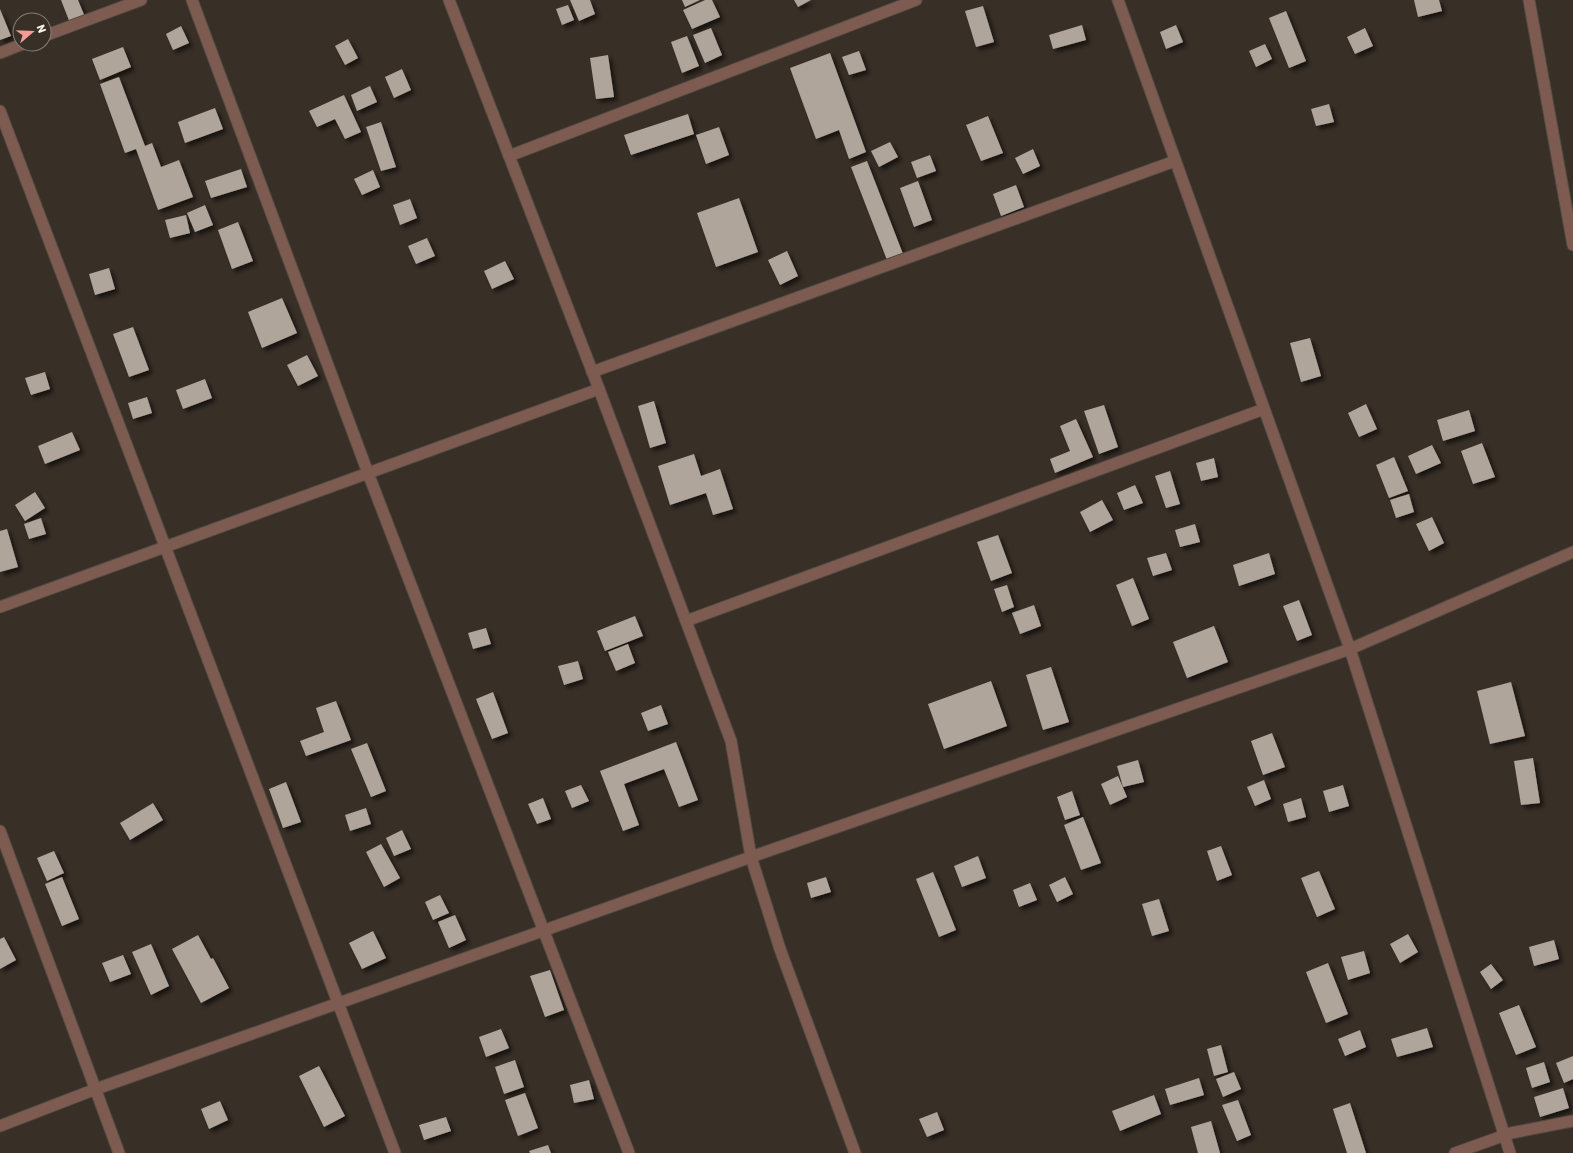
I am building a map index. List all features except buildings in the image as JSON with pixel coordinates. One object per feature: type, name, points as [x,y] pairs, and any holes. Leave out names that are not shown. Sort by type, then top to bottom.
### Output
[{"type":"street","points":[[52,33],[141,0]]},
{"type":"street","points":[[192,0],[368,473],[629,1153]]},
{"type":"street","points":[[449,0],[599,388],[730,741],[751,857],[780,949],[855,1153]]},
{"type":"street","points":[[509,156],[916,0]]},
{"type":"street","points":[[1118,0],[1350,649],[1503,1136],[1510,1153]]},
{"type":"street","points":[[1529,0],[1573,245]]},
{"type":"street","points":[[0,52],[12,48]]},
{"type":"street","points":[[0,111],[395,1153]]},
{"type":"street","points":[[592,372],[1176,161]]},
{"type":"street","points":[[0,607],[599,388]]},
{"type":"street","points":[[686,621],[1264,409]]},
{"type":"street","points":[[0,1126],[96,1089],[751,857],[1350,649],[1573,552]]},
{"type":"street","points":[[0,830],[119,1153]]},
{"type":"street","points":[[1455,1153],[1503,1136],[1573,1121]]}]
